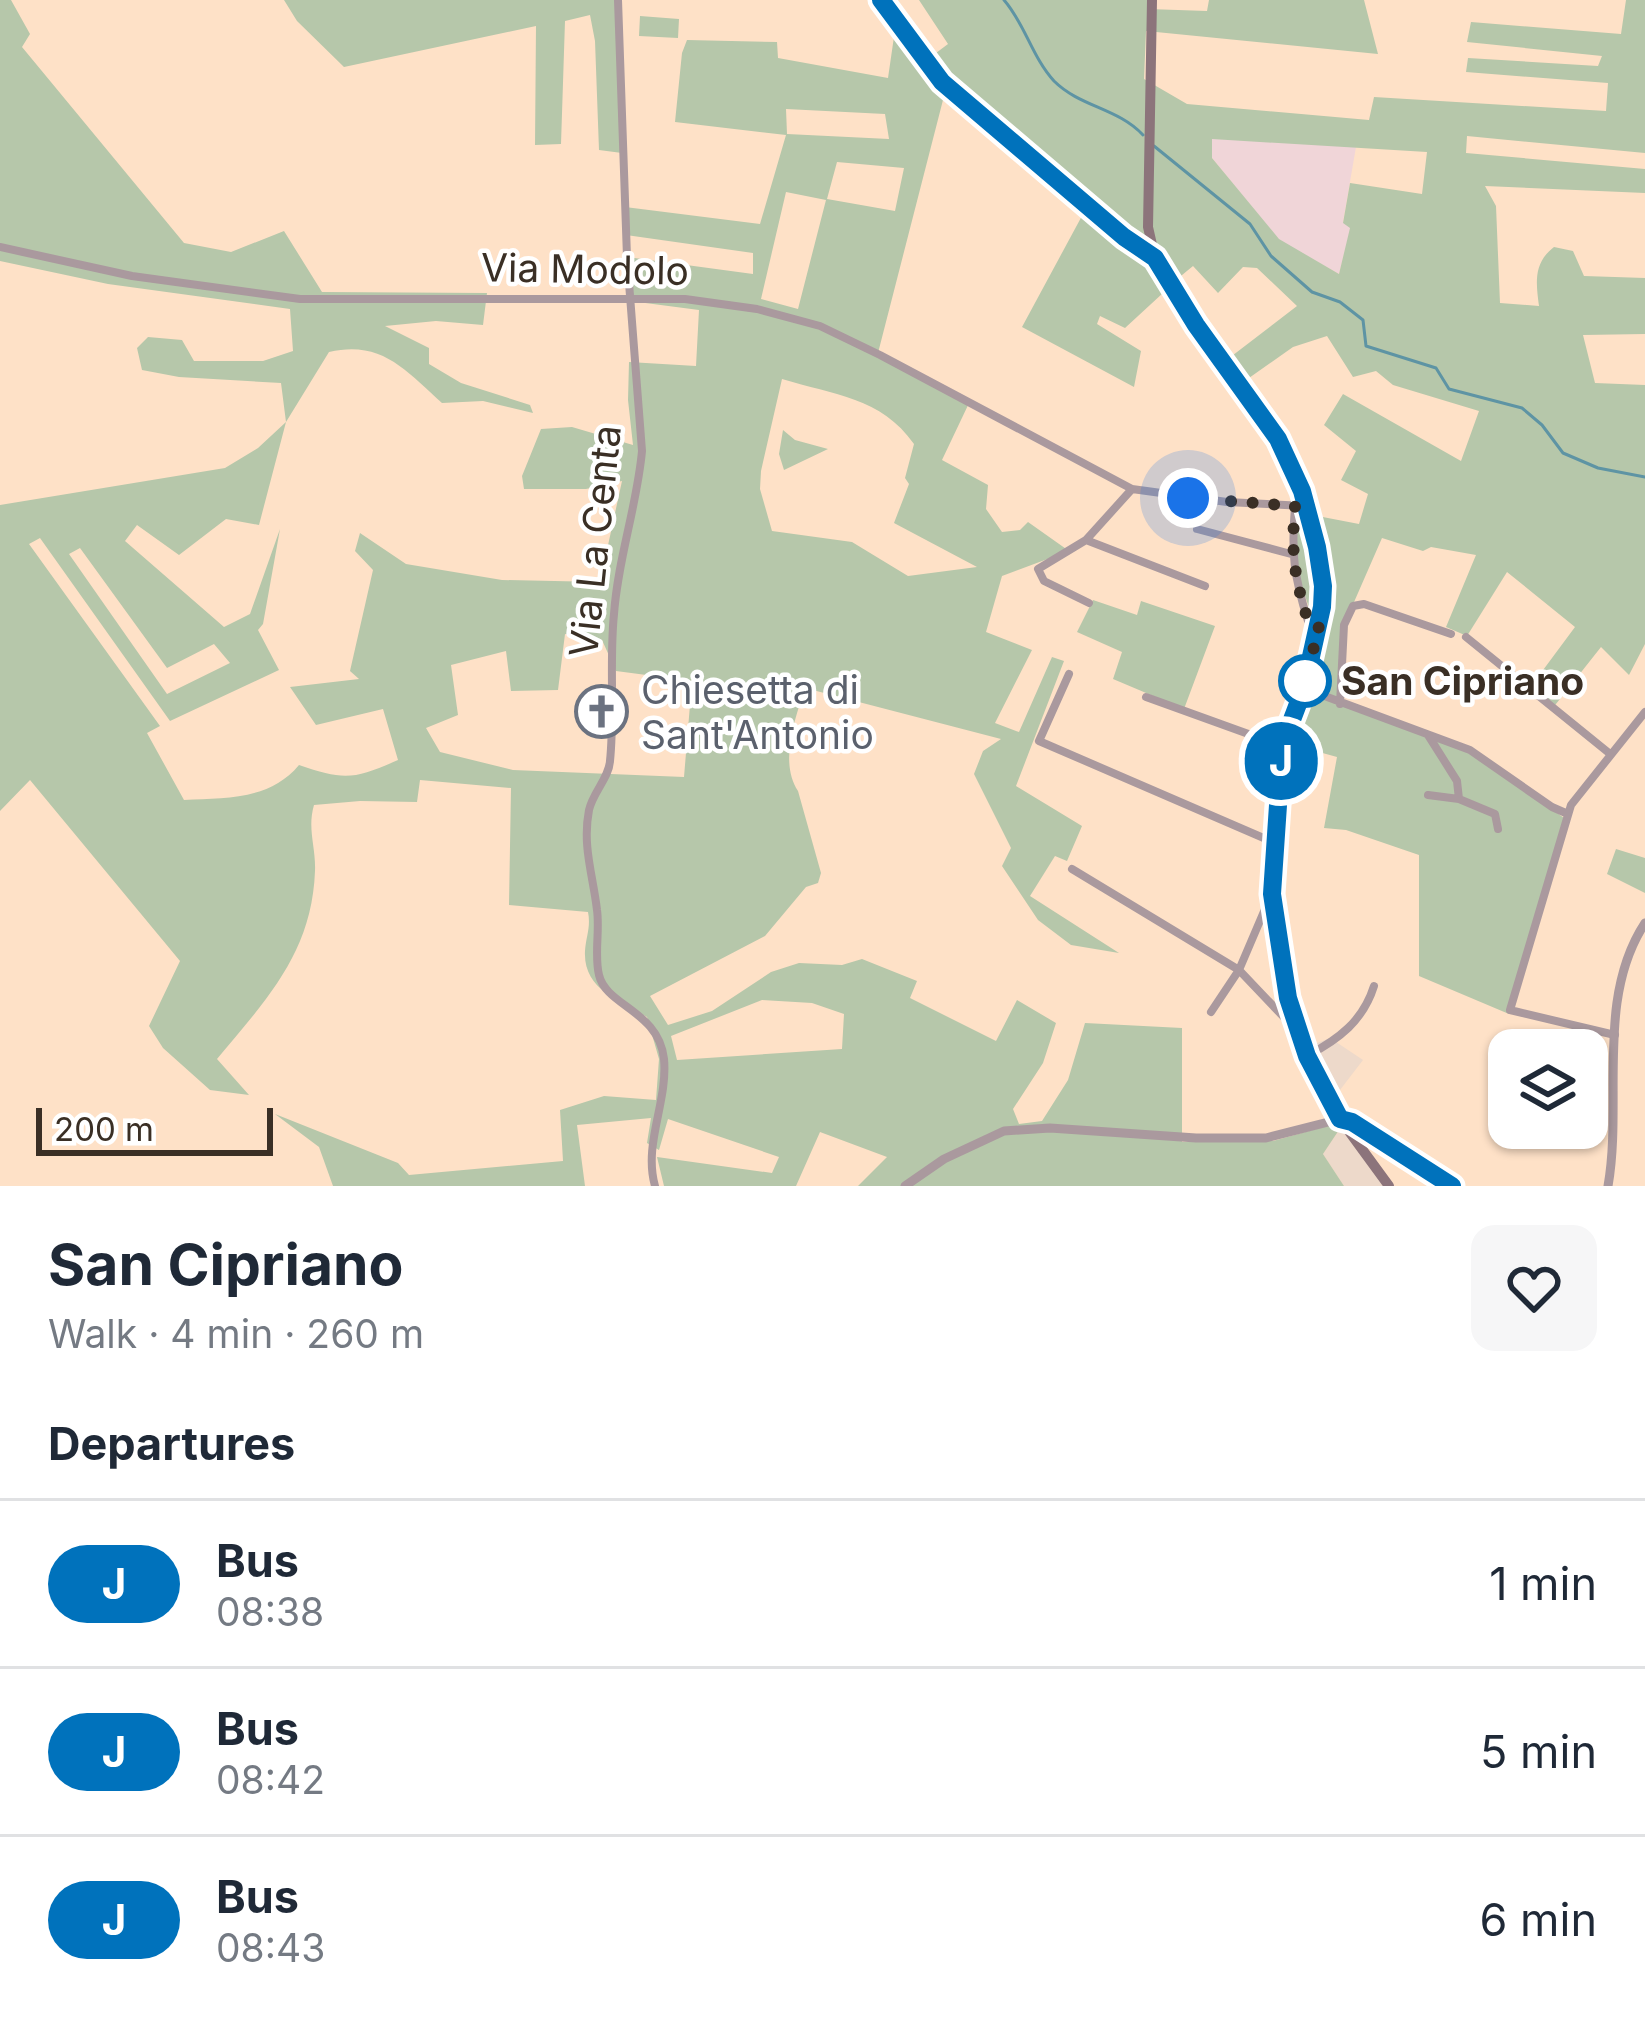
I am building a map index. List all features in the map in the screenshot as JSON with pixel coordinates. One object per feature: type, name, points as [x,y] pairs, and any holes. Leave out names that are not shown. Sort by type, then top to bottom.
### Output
[{"type":"main road","points":[[1152,0],[1148,227],[1155,258],[1196,325],[1278,439],[1322,573],[1319,626],[1304,688],[1282,746],[1272,894],[1281,964],[1307,1056],[1340,1119],[1389,1186]]},
{"type":"street","name":"Via La Centa","points":[[618,0],[630,301],[642,451],[614,614],[610,760],[590,804],[586,857],[597,910],[599,976],[607,990],[652,1027],[664,1054],[663,1090],[650,1160],[655,1186]]},
{"type":"street","points":[[881,0],[942,82],[1155,258]]},
{"type":"street","name":"Via Modolo","points":[[0,247],[132,276],[300,298],[489,296],[727,303],[820,326],[1132,488],[1188,498],[1300,506]]},
{"type":"street","points":[[1089,603],[1044,581],[1037,572],[1086,540],[1132,488]]},
{"type":"street","points":[[1300,506],[1291,554],[1308,621],[1319,626]]},
{"type":"street","points":[[1197,529],[1291,554]]},
{"type":"street","points":[[1086,540],[1205,586]]},
{"type":"street","points":[[1340,704],[1344,625],[1353,605],[1364,604],[1451,634]]},
{"type":"street","points":[[1466,637],[1609,753]]},
{"type":"street","points":[[1069,674],[1039,741],[1273,842]]},
{"type":"street","points":[[1304,688],[1482,756],[1568,814]]},
{"type":"street","points":[[1146,697],[1282,746]]},
{"type":"street","points":[[1615,1035],[1510,1010],[1573,800],[1645,712]]},
{"type":"street","points":[[1428,734],[1457,781],[1459,799]]},
{"type":"street","points":[[1428,795],[1459,799],[1495,814],[1498,830]]},
{"type":"street","points":[[1072,869],[1240,970],[1300,1034]]},
{"type":"street","points":[[1211,1012],[1240,970],[1272,894]]},
{"type":"street","points":[[1608,1186],[1615,1035],[1625,961],[1645,923]]},
{"type":"street","points":[[1307,1056],[1355,1023],[1374,986]]},
{"type":"street","points":[[905,1186],[983,1139],[1016,1129],[1266,1138],[1340,1119],[1352,1122],[1451,1186]]},
{"type":"shaded area","points":[[1212,138],[1356,147],[1343,222],[1351,227],[1339,274],[1279,240],[1212,158]]},
{"type":"shaded area","points":[[1330,1038],[1363,1060],[1333,1099],[1302,1049]]},
{"type":"shaded area","points":[[1345,1121],[1386,1186],[1344,1186],[1323,1154]]},
{"type":"green space","points":[[0,0],[11,0],[30,34],[22,47],[184,243],[231,252],[284,231],[322,292],[487,293],[483,325],[436,321],[385,326],[429,348],[429,364],[461,383],[530,405],[533,413],[483,401],[442,403],[392,361],[348,349],[329,352],[286,422],[281,383],[142,370],[137,348],[148,337],[182,340],[194,361],[263,361],[293,351],[290,309],[108,284],[0,261]]},
{"type":"green space","points":[[284,0],[618,0],[622,153],[599,150],[590,15],[565,21],[561,144],[535,145],[536,26],[344,67],[297,21]]},
{"type":"green space","points":[[919,0],[1147,0],[1148,9],[1207,11],[1209,0],[1364,0],[1378,54],[1146,31],[1144,79],[1187,104],[1369,120],[1374,97],[1606,111],[1608,83],[1466,72],[1468,58],[1598,66],[1602,56],[1467,42],[1471,22],[1621,34],[1626,0],[1645,0],[1645,153],[1467,136],[1466,153],[1645,169],[1645,193],[1485,186],[1496,206],[1500,303],[1539,306],[1539,267],[1554,247],[1573,251],[1584,276],[1645,278],[1645,334],[1583,335],[1595,383],[1645,385],[1645,644],[1629,675],[1601,647],[1552,709],[1529,689],[1575,627],[1507,572],[1467,636],[1446,627],[1476,555],[1431,547],[1423,551],[1382,538],[1344,625],[1340,703],[1470,749],[1564,818],[1561,848],[1509,1014],[1419,976],[1419,855],[1346,830],[1324,828],[1337,757],[1279,741],[1314,622],[1296,570],[1297,519],[1302,513],[1359,524],[1368,494],[1341,480],[1356,451],[1324,425],[1343,394],[1461,461],[1479,411],[1393,385],[1376,371],[1353,377],[1327,336],[1293,347],[1239,385],[1224,362],[1297,306],[1257,268],[1243,267],[1218,293],[1193,266],[1176,280],[1211,329],[1203,334],[1163,293],[1125,328],[1100,316],[1097,324],[1141,351],[1134,387],[1022,327],[1083,214],[943,100],[878,353],[970,401],[942,460],[988,485],[986,509],[1002,532],[1020,530],[1028,522],[1069,551],[1002,576],[986,632],[1032,650],[995,723],[1019,732],[1052,657],[1064,661],[1016,786],[1082,826],[1067,861],[1055,856],[1030,896],[1119,953],[1071,945],[1038,920],[1002,866],[1011,848],[974,774],[983,751],[1001,739],[805,688],[789,754],[792,780],[821,873],[818,883],[806,887],[765,936],[650,996],[668,1025],[712,1011],[771,972],[799,963],[842,965],[862,959],[917,981],[910,998],[996,1041],[1017,1000],[1056,1023],[1043,1063],[1013,1109],[1019,1124],[1042,1121],[1068,1080],[1085,1023],[1182,1028],[1182,1142],[1273,1141],[1345,1121],[1323,1154],[1344,1186],[858,1186],[887,1157],[820,1132],[796,1186],[664,1186],[657,1157],[772,1173],[779,1157],[668,1119],[659,1150],[647,1143],[651,1118],[577,1125],[585,1186],[333,1186],[319,1147],[275,1114],[398,1163],[409,1175],[563,1161],[560,1110],[604,1096],[656,1100],[659,1059],[647,1017],[604,992],[590,975],[585,951],[588,912],[509,905],[511,788],[420,780],[417,802],[314,805],[312,900],[296,951],[253,1016],[217,1059],[249,1095],[210,1090],[163,1048],[149,1026],[180,961],[30,780],[0,811],[0,505],[225,468],[258,448],[286,422],[259,525],[226,519],[179,555],[137,525],[125,541],[224,627],[250,614],[280,529],[263,624],[258,630],[279,670],[170,721],[40,538],[29,544],[160,726],[147,733],[184,800],[261,791],[299,765],[350,776],[398,760],[383,709],[316,725],[290,687],[359,679],[350,671],[373,570],[355,551],[360,533],[406,564],[502,580],[600,582],[622,481],[586,489],[524,489],[522,476],[541,429],[572,427],[633,445],[629,362],[696,366],[699,310],[630,301],[627,257],[753,274],[753,253],[626,235],[625,207],[760,224],[786,135],[675,122],[687,40],[777,42],[778,58],[888,78],[896,23],[924,62],[948,44]],"holes":[[[786,109],[885,114],[889,139],[787,134]],[[1212,139],[1427,152],[1422,194],[1350,183],[1343,223],[1350,228],[1339,274],[1279,239],[1212,158]],[[837,162],[904,168],[895,211],[827,199]],[[786,192],[826,200],[798,309],[761,299]],[[782,379],[855,400],[887,416],[914,444],[905,478],[909,484],[894,523],[977,567],[908,576],[852,542],[772,531],[760,489]],[[80,548],[167,668],[214,644],[230,663],[167,694],[69,554]],[[565,634],[602,640],[616,671],[692,681],[684,777],[513,770],[440,752],[426,728],[458,715],[451,665],[506,651],[511,691],[558,690]],[[762,1000],[812,1003],[844,1014],[842,1049],[677,1060],[671,1036]]]},
{"type":"green space","points":[[640,16],[679,19],[678,38],[639,36]]},
{"type":"green space","points":[[783,430],[795,440],[828,449],[784,470],[779,454]]},
{"type":"green space","points":[[1093,600],[1137,615],[1141,601],[1215,626],[1184,709],[1113,679],[1122,652],[1077,632]]},
{"type":"green space","points":[[1616,849],[1645,858],[1645,893],[1607,874]]},
{"type":"waterway","points":[[1004,0],[1054,81],[1143,135]]},
{"type":"waterway","points":[[1154,146],[1250,224],[1271,256],[1312,292],[1340,302],[1363,320],[1366,346],[1436,368],[1449,389],[1522,408],[1563,453],[1598,468],[1645,477]]},
{"type":"bus line","name":"J","points":[[881,0],[942,82],[1155,258],[1291,463],[1317,547],[1323,586],[1317,640],[1282,746],[1273,842],[1272,894],[1288,998],[1307,1056],[1340,1119],[1452,1186]]},
{"type":"place","name":"San Cipriano","points":[[1305,681]]},
{"type":"place","name":"Chiesetta di Sant'Antonio","points":[[602,712]]},
{"type":"route","points":[[1188,498],[1295,506],[1294,575],[1308,621],[1319,626],[1304,688],[1305,681]]}]
